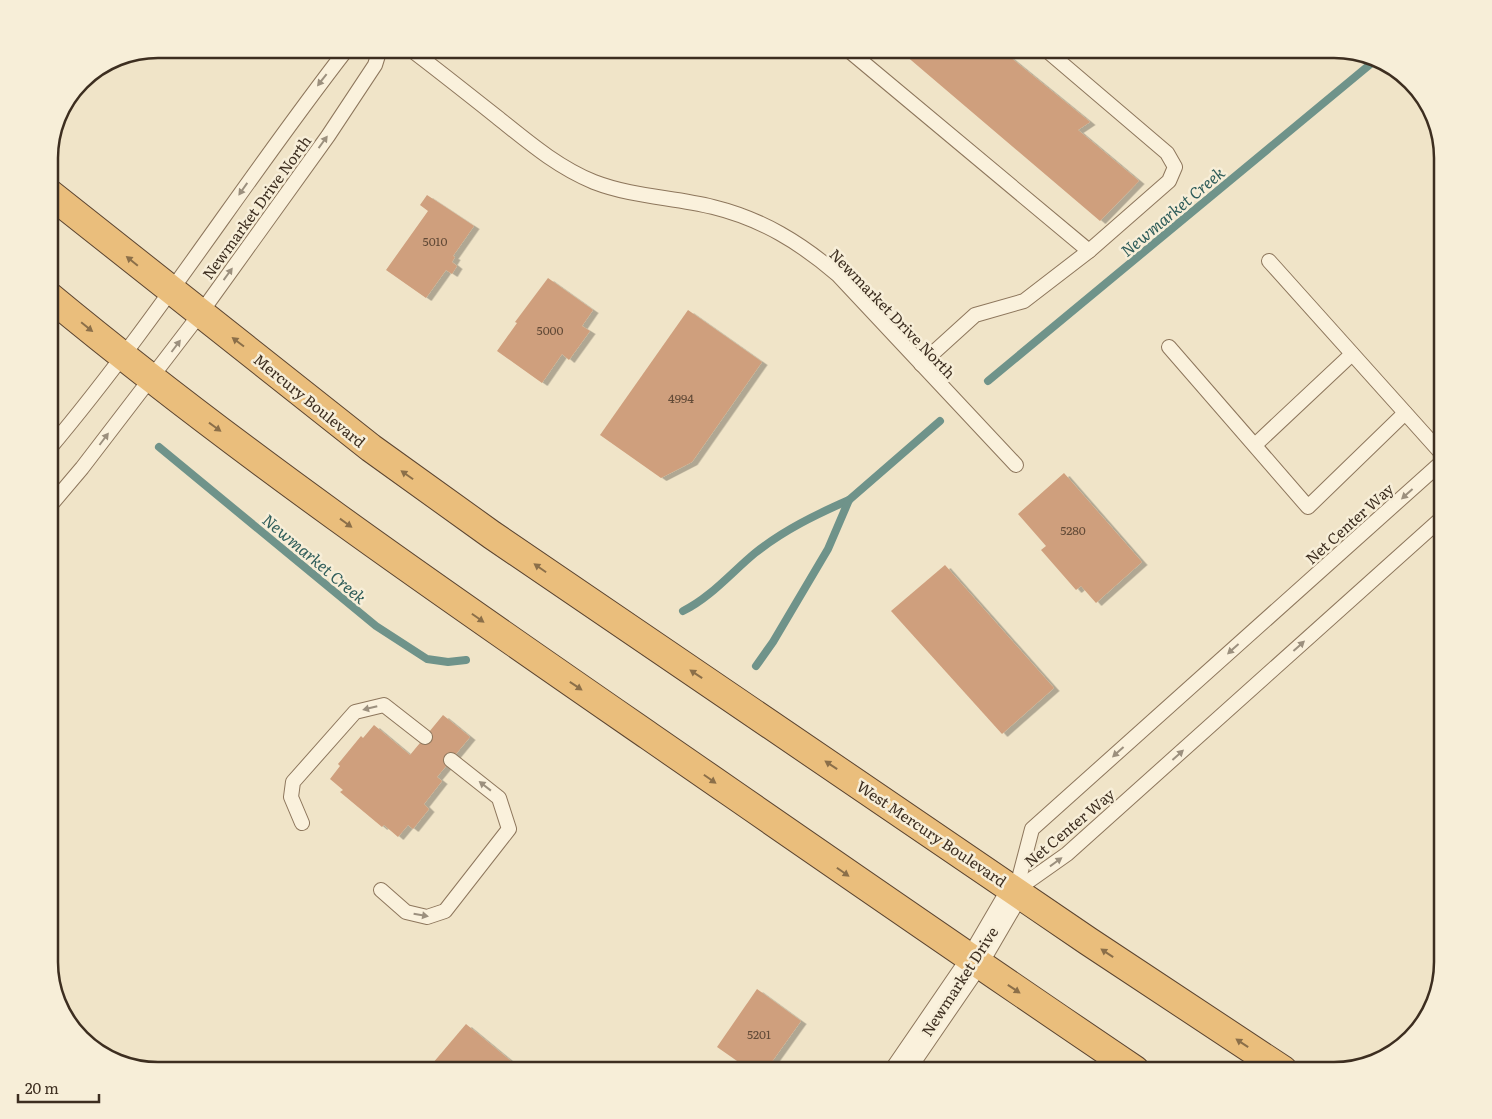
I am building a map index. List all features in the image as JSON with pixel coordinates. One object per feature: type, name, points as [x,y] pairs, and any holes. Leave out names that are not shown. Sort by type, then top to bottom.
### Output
[{"type":"highway","name":"Mercury Boulevard","points":[[58,200],[371,448],[580,596]]},
{"type":"highway","points":[[58,303],[151,379],[352,528],[536,659],[974,962],[1123,1062]]},
{"type":"highway","name":"West Mercury Boulevard","points":[[580,596],[1271,1062]]},
{"type":"street","name":"Newmarket Drive","points":[[905,1062],[974,962],[1016,890]]},
{"type":"lane","name":"Newmarket Drive North","points":[[58,438],[83,409],[171,291],[298,111],[340,58]]},
{"type":"lane","name":"Newmarket Drive North","points":[[58,496],[200,314],[333,128],[375,65],[377,58]]},
{"type":"lane","name":"Newmarket Drive North","points":[[421,58],[536,148],[565,168],[595,182],[633,194],[712,207],[752,218],[812,252],[838,276],[1016,465]]},
{"type":"lane","points":[[858,58],[1088,251]]},
{"type":"lane","points":[[921,364],[975,315],[1024,301],[1088,251],[1169,181],[1175,167],[1166,152],[1056,58]]},
{"type":"lane","points":[[1268,261],[1434,445]]},
{"type":"lane","points":[[1169,347],[1308,507],[1405,413]]},
{"type":"lane","points":[[1255,445],[1352,354]]},
{"type":"lane","name":"Net Center Way","points":[[1016,890],[1032,829],[1434,469]]},
{"type":"lane","name":"Net Center Way","points":[[1016,890],[1067,854],[1434,525]]},
{"type":"lane","points":[[302,823],[292,797],[293,782],[355,712],[384,705],[425,737]]},
{"type":"lane","points":[[381,890],[406,912],[428,917],[445,911],[509,829],[499,798],[451,760]]},
{"type":"building","points":[[909,58],[1011,58],[1090,122],[1078,130],[1139,181],[1100,221]]},
{"type":"building","points":[[427,195],[474,226],[453,256],[455,257],[452,262],[457,266],[452,274],[446,270],[426,298],[386,270],[428,211],[420,205]]},
{"type":"building","points":[[548,278],[593,310],[582,326],[590,331],[569,360],[562,354],[542,383],[497,351],[517,323],[515,322]]},
{"type":"building","points":[[688,310],[762,362],[692,462],[661,478],[600,435]]},
{"type":"building","points":[[1064,473],[1142,562],[1096,603],[1081,586],[1076,590],[1041,550],[1046,546],[1018,514]]},
{"type":"building","points":[[945,565],[1054,688],[1002,734],[891,611]]},
{"type":"building","points":[[443,715],[470,737],[437,777],[442,781],[424,804],[429,809],[413,829],[408,825],[398,837],[384,825],[382,827],[340,792],[343,790],[330,779],[340,766],[338,764],[361,736],[363,738],[374,725],[410,755]]},
{"type":"building","points":[[757,989],[801,1021],[772,1062],[739,1062],[717,1047]]},
{"type":"building","points":[[466,1024],[512,1062],[434,1062]]},
{"type":"waterway","name":"Newmarket Creek","points":[[988,381],[1370,64]]},
{"type":"waterway","points":[[756,666],[773,642],[828,549],[849,500],[940,421]]},
{"type":"waterway","name":"Newmarket Creek","points":[[159,447],[376,626],[427,659],[448,662],[466,660]]},
{"type":"waterway","name":"Newmarket Creek","points":[[683,611],[712,592],[755,553],[777,537],[812,517],[849,500]]}]
